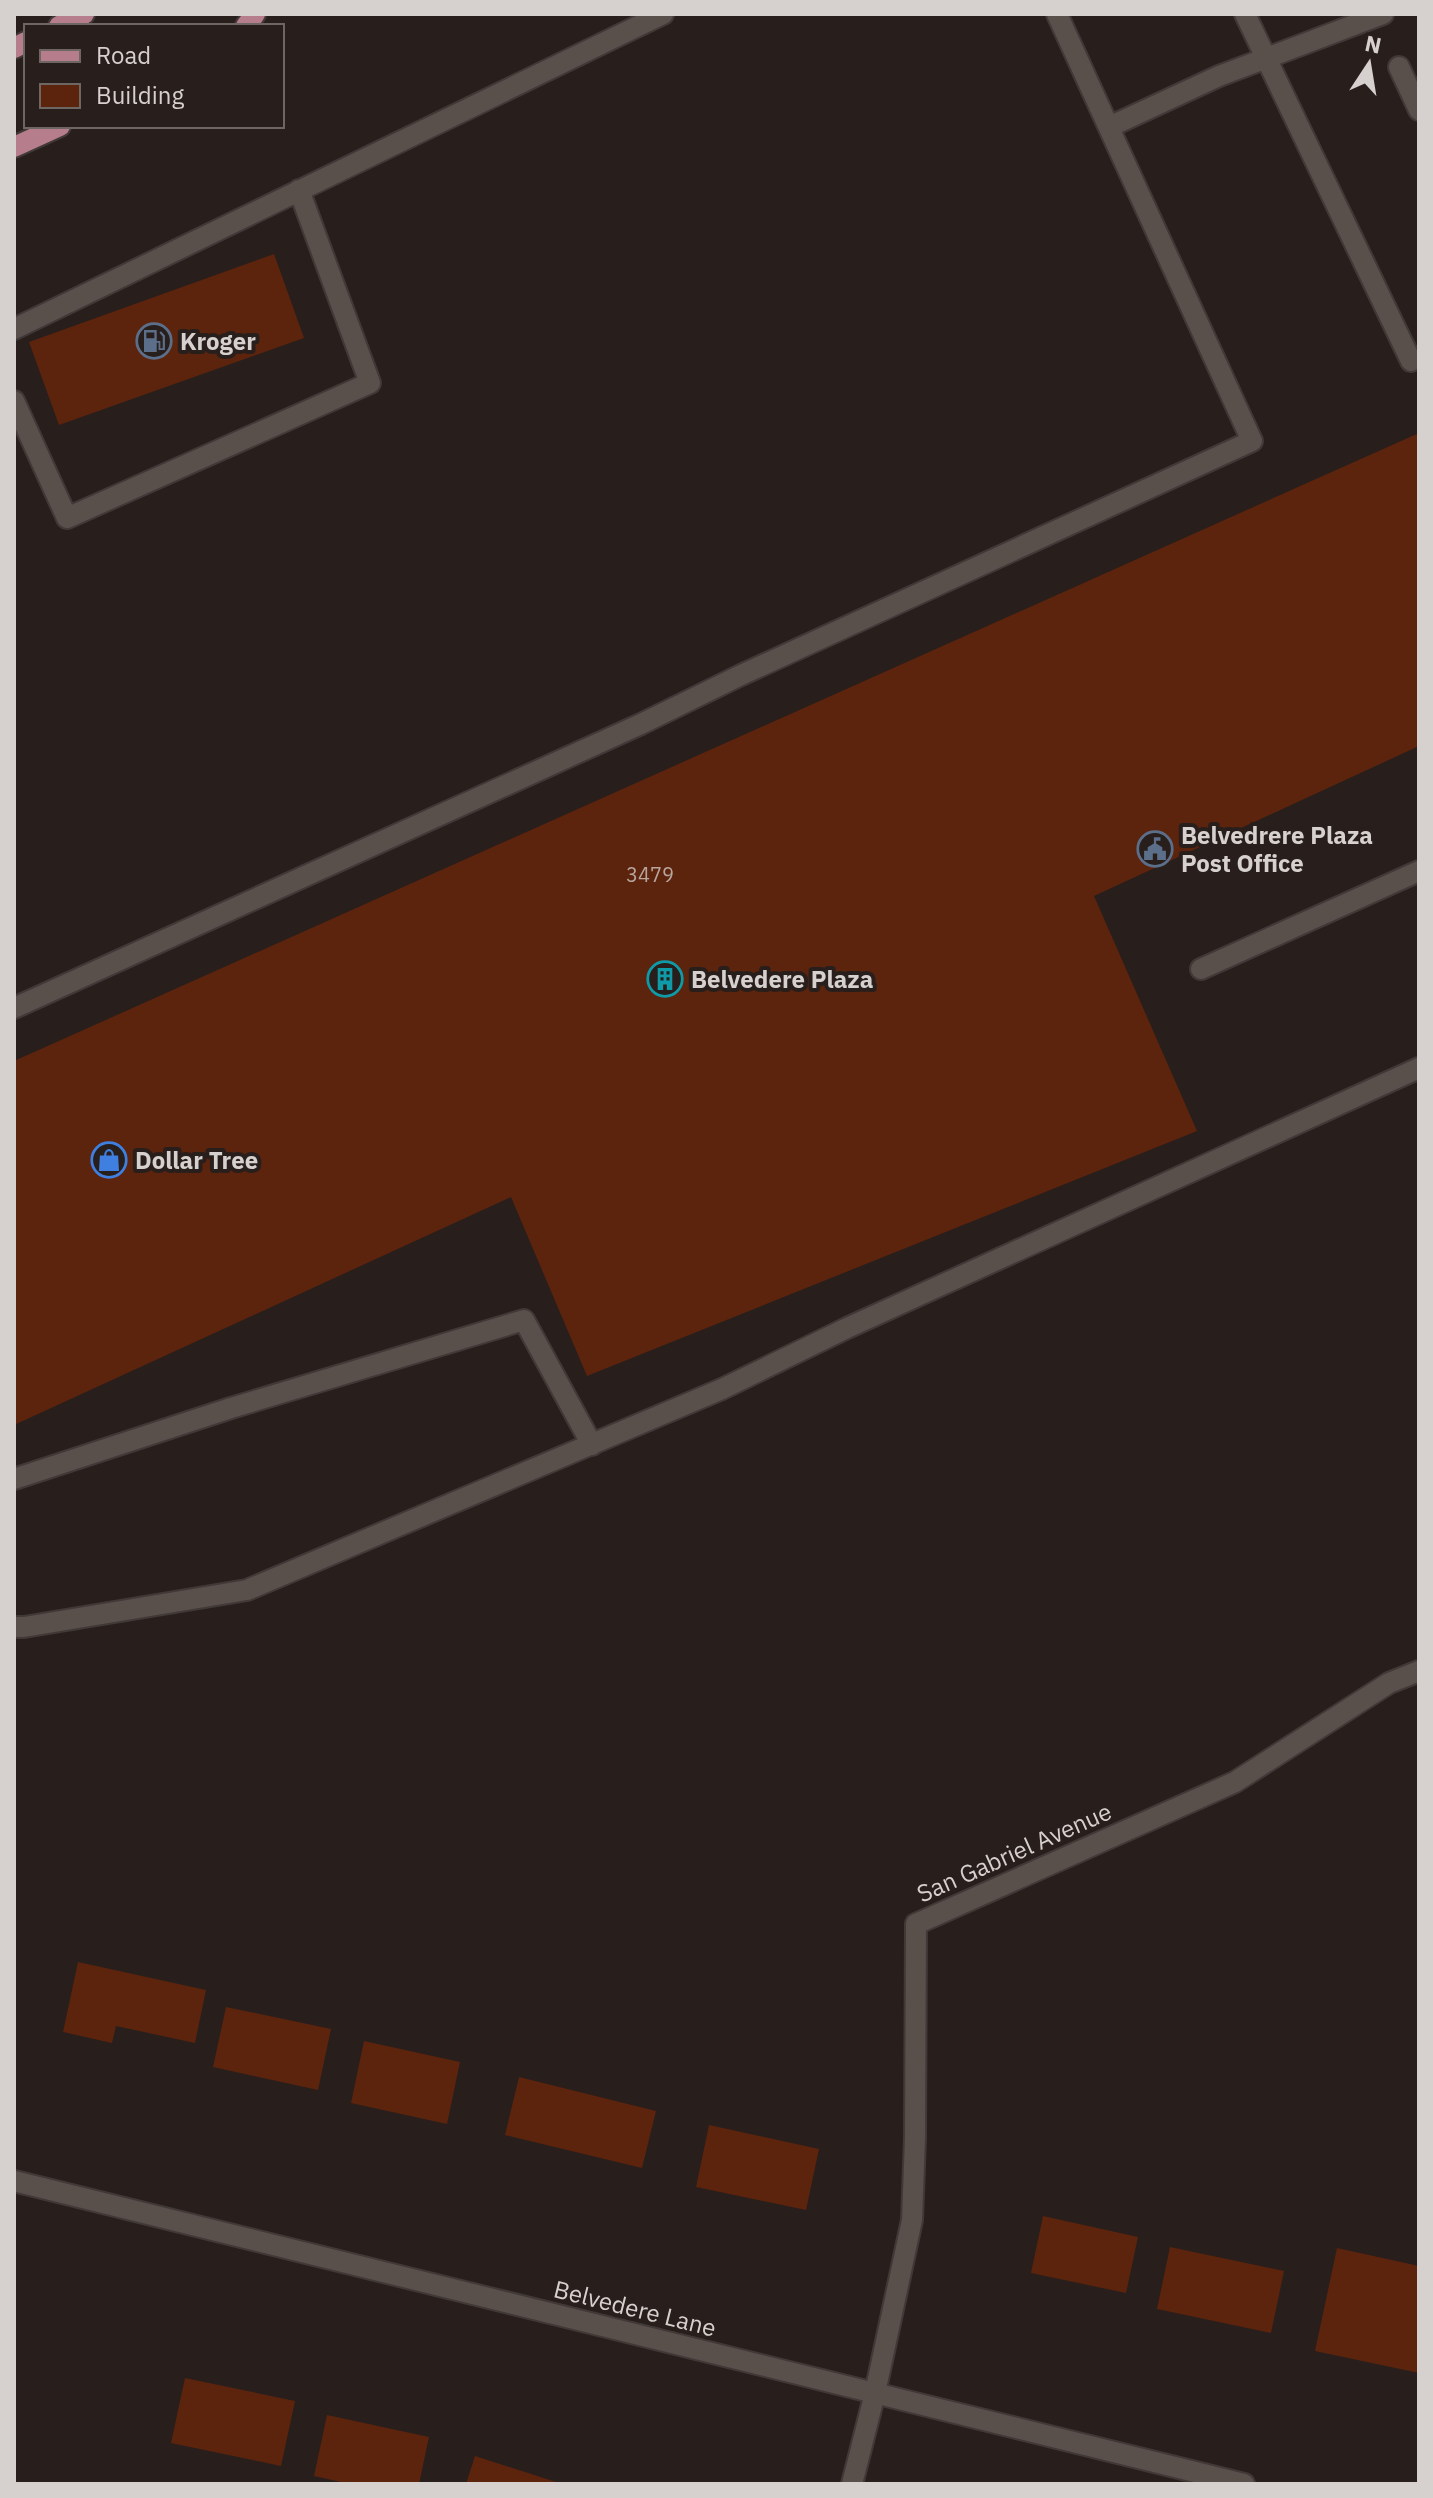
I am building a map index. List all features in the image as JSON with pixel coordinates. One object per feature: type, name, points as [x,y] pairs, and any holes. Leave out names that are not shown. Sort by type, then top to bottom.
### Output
[{"type":"main road","points":[[63,24],[84,14]]},
{"type":"main road","points":[[14,147],[56,128]]},
{"type":"street","points":[[14,329],[663,14]]},
{"type":"street","points":[[14,1008],[641,724],[741,675],[1252,441],[1057,14]]},
{"type":"street","points":[[1245,14],[1411,361]]},
{"type":"street","points":[[1109,127],[1352,19],[1383,14]]},
{"type":"street","points":[[1399,67],[1419,110]]},
{"type":"street","points":[[14,401],[67,518],[370,383],[299,190]]},
{"type":"street","points":[[1201,969],[1419,871]]},
{"type":"street","points":[[14,1627],[247,1590],[722,1389],[847,1328],[1419,1068]]},
{"type":"street","points":[[14,1479],[231,1408],[524,1320],[592,1445]]},
{"type":"street","name":"San Gabriel Avenue","points":[[852,2484],[912,2220],[916,1924],[1235,1782],[1389,1683],[1419,1671]]},
{"type":"street","name":"Belvedere Lane","points":[[14,2181],[1244,2484]]},
{"type":"building","points":[[274,254],[304,338],[59,425],[29,342]]},
{"type":"building","name":"Belvedere Plaza","points":[[1419,433],[1419,746],[1094,896],[1197,1131],[587,1376],[511,1197],[14,1425],[14,1061]]},
{"type":"building","points":[[78,1962],[206,1990],[195,2043],[116,2026],[112,2043],[63,2032]]},
{"type":"building","points":[[226,2007],[331,2029],[318,2090],[213,2067]]},
{"type":"building","points":[[364,2041],[460,2062],[447,2124],[351,2103]]},
{"type":"building","points":[[519,2077],[656,2111],[642,2168],[505,2135]]},
{"type":"building","points":[[709,2125],[819,2149],[806,2210],[696,2187]]},
{"type":"building","points":[[1043,2216],[1138,2237],[1126,2293],[1031,2273]]},
{"type":"building","points":[[1170,2247],[1284,2271],[1271,2333],[1157,2309]]},
{"type":"building","points":[[1337,2248],[1419,2266],[1419,2373],[1315,2351]]},
{"type":"building","points":[[185,2378],[295,2401],[281,2466],[171,2443]]},
{"type":"building","points":[[327,2415],[429,2437],[419,2484],[350,2484],[314,2476]]},
{"type":"building","points":[[475,2456],[559,2483],[559,2484],[466,2484]]},
{"type":"place","name":"Kroger","points":[[154,341]]},
{"type":"place","name":"Belvedrere Plaza Post Office","points":[[1155,849]]},
{"type":"place","name":"Belvedere Plaza","points":[[665,979]]},
{"type":"place","name":"Dollar Tree","points":[[109,1160]]}]
